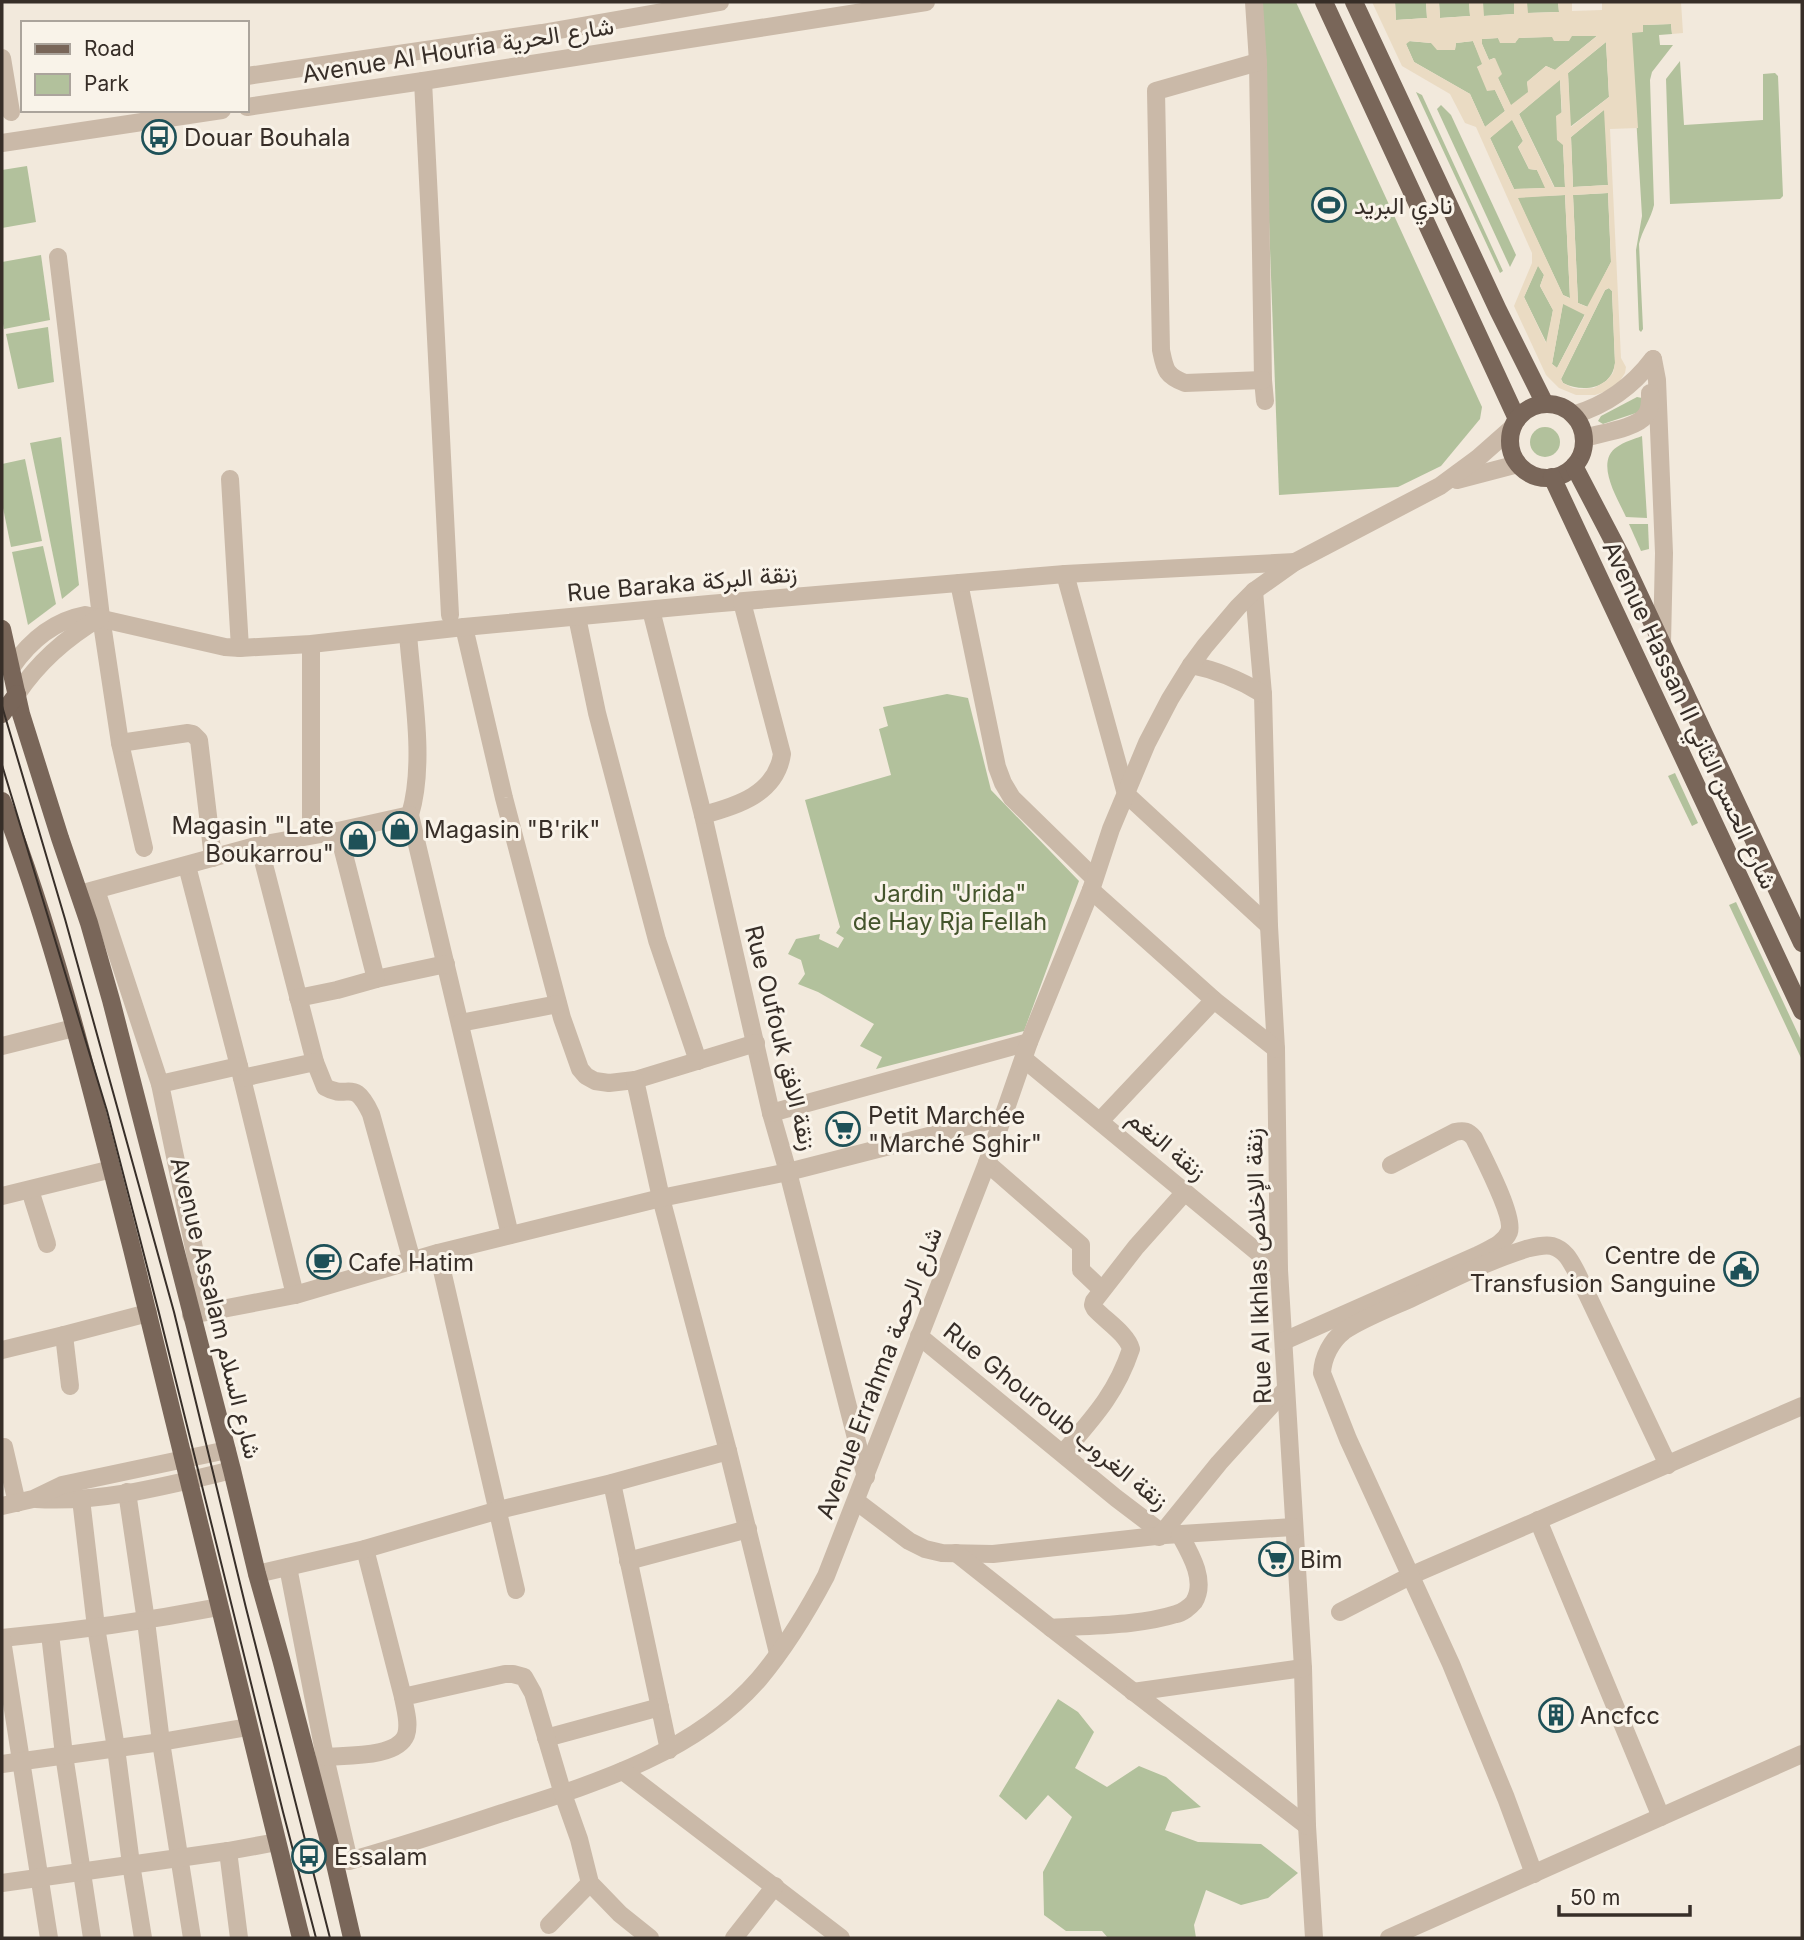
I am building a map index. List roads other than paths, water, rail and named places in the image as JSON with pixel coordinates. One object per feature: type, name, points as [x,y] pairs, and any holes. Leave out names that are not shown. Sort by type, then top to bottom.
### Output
[{"type":"main road","points":[[1324,2],[1515,423]]},
{"type":"main road","points":[[1354,2],[1498,310],[1545,404]]},
{"type":"main road","points":[[1545,404],[1557,405],[1573,415],[1584,438],[1582,453],[1574,466],[1552,477],[1533,475],[1525,470],[1518,464],[1510,443],[1515,423],[1532,407],[1545,404]]},
{"type":"main road","name":"Avenue Hassan II شارع الحسن الثاني","points":[[1574,466],[1621,556],[1802,943]]},
{"type":"main road","name":"Avenue Hassan II شارع الحسن الثاني","points":[[1552,477],[1802,1011]]},
{"type":"main road","name":"Avenue Assalam شارع السلام","points":[[2,629],[6,675],[17,694],[33,754],[87,892],[111,1000],[199,1313],[227,1450],[257,1574],[342,1863],[352,1938]]},
{"type":"main road","points":[[2,714],[17,694]]},
{"type":"main road","points":[[2,801],[36,897],[112,1169],[301,1938]]},
{"type":"street","name":"Avenue Al Houria شارع الحرية","points":[[248,76],[542,33],[720,2]]},
{"type":"street","name":"Avenue Al Houria شارع الحرية","points":[[248,107],[926,2]]},
{"type":"street","points":[[1254,2],[1258,62],[1265,401]]},
{"type":"street","points":[[2,58],[12,112]]},
{"type":"street","points":[[1258,62],[1156,91],[1161,350],[1166,370],[1185,383],[1263,380]]},
{"type":"street","points":[[423,81],[450,615]]},
{"type":"street","points":[[2,143],[209,112]]},
{"type":"street","points":[[58,257],[101,617],[120,743],[144,848]]},
{"type":"street","points":[[1573,415],[1603,404],[1625,390],[1653,359]]},
{"type":"street","points":[[1584,438],[1629,426],[1644,417],[1650,407],[1649,372],[1653,359]]},
{"type":"street","points":[[1653,359],[1657,380],[1664,553],[1662,643]]},
{"type":"street","name":"Avenue Errahma شارع الرحمة","points":[[342,1863],[429,1838],[563,1794],[623,1771],[668,1750],[709,1723],[758,1679],[809,1607],[826,1576],[987,1163],[1126,794],[1147,743],[1191,665],[1222,625],[1254,591],[1295,562],[1440,486],[1478,458],[1515,423]]},
{"type":"street","name":"Avenue Errahma شارع الرحمة","points":[[1440,486],[1518,464]]},
{"type":"street","points":[[230,479],[240,648]]},
{"type":"street","name":"Rue Baraka زنقة البركة","points":[[6,675],[24,651],[40,636],[57,624],[85,615],[225,647],[240,648],[311,644],[464,627],[1065,574],[1295,562]]},
{"type":"street","points":[[1065,574],[1126,794],[1269,926]]},
{"type":"street","points":[[959,583],[997,766],[1012,798],[1092,884],[1214,1000],[1276,1049]]},
{"type":"street","name":"Rue Al Ikhlas زنقة الإخلاص","points":[[1254,591],[1263,694],[1269,926],[1276,1049],[1279,1270],[1303,1668],[1307,1826],[1314,1938]]},
{"type":"street","points":[[703,815],[729,808],[759,793],[773,780],[780,765],[782,754],[742,602]]},
{"type":"street","name":"Rue Oufouk زنقة الافق","points":[[651,610],[703,815],[771,1113],[866,1477]]},
{"type":"street","points":[[17,694],[48,656],[101,617]]},
{"type":"street","points":[[577,617],[597,713],[657,940],[698,1061]]},
{"type":"street","points":[[464,627],[503,798],[558,1004],[580,1069],[594,1081],[610,1083],[635,1080],[756,1043]]},
{"type":"street","points":[[408,634],[418,760],[415,797],[410,815],[510,1235]]},
{"type":"street","points":[[311,644],[311,835]]},
{"type":"street","points":[[1191,665],[1228,675],[1263,694]]},
{"type":"street","points":[[120,743],[188,733],[199,740],[213,858]]},
{"type":"street","points":[[410,815],[259,845],[87,892],[160,1084],[199,1313],[295,1294],[438,1253],[661,1198],[788,1172],[1003,1117]]},
{"type":"street","points":[[338,831],[376,979]]},
{"type":"street","points":[[259,845],[315,1062],[325,1087],[336,1091],[351,1090],[364,1099],[371,1114],[412,1261]]},
{"type":"street","points":[[187,866],[295,1294]]},
{"type":"street","points":[[298,998],[446,964]]},
{"type":"street","points":[[1100,1121],[1214,1000]]},
{"type":"street","points":[[460,1023],[558,1004]]},
{"type":"street","points":[[2,1046],[74,1028]]},
{"type":"street","points":[[771,1113],[1027,1051]]},
{"type":"street","name":"زنقة النغم","points":[[1027,1051],[1100,1121],[1279,1270]]},
{"type":"street","points":[[160,1084],[315,1062]]},
{"type":"street","points":[[635,1080],[661,1198],[778,1653]]},
{"type":"street","points":[[1284,1341],[1478,1255],[1503,1241],[1508,1233],[1510,1224],[1498,1189],[1469,1132],[1455,1132],[1391,1165]]},
{"type":"street","points":[[987,1163],[1081,1245],[1081,1270],[1101,1289]]},
{"type":"street","points":[[2,1196],[112,1169]]},
{"type":"street","points":[[30,1190],[47,1244]]},
{"type":"street","points":[[1063,1453],[1107,1399],[1116,1385],[1130,1349],[1125,1338],[1095,1310],[1094,1301],[1101,1289],[1185,1192]]},
{"type":"street","points":[[1534,1874],[1461,1687],[1348,1439],[1322,1373],[1323,1361],[1343,1332],[1383,1311],[1524,1250],[1541,1245],[1552,1246],[1568,1256],[1668,1465]]},
{"type":"street","points":[[438,1253],[516,1590]]},
{"type":"street","points":[[2,1350],[148,1313]]},
{"type":"street","points":[[64,1335],[70,1385]]},
{"type":"street","name":"Rue Ghouroub زنقة الغروب","points":[[919,1336],[1124,1505],[1167,1535],[1193,1563],[1199,1584],[1194,1602],[1179,1614],[1051,1628]]},
{"type":"street","points":[[1167,1535],[1219,1463],[1286,1389]]},
{"type":"street","points":[[1340,1612],[1412,1575],[1802,1406]]},
{"type":"street","points":[[4,1447],[17,1503]]},
{"type":"street","points":[[17,1503],[62,1485],[227,1450]]},
{"type":"street","points":[[257,1574],[365,1549],[499,1510],[728,1451]]},
{"type":"street","points":[[17,1503],[81,1499],[232,1471]]},
{"type":"street","points":[[612,1483],[668,1750]]},
{"type":"street","points":[[127,1492],[161,1742],[192,1938]]},
{"type":"street","points":[[81,1499],[96,1627],[143,1938]]},
{"type":"street","points":[[856,1501],[909,1541],[942,1553],[993,1554],[1167,1535],[1293,1527]]},
{"type":"street","points":[[1538,1520],[1661,1817]]},
{"type":"street","points":[[628,1561],[748,1529]]},
{"type":"street","points":[[325,1757],[386,1752],[396,1747],[405,1737],[408,1726],[365,1549]]},
{"type":"street","points":[[956,1553],[1307,1826]]},
{"type":"street","points":[[288,1567],[325,1757],[342,1863]]},
{"type":"street","points":[[50,1938],[2,1639],[146,1621],[219,1607]]},
{"type":"street","points":[[50,1634],[64,1755],[92,1938]]},
{"type":"street","points":[[1133,1692],[1303,1668]]},
{"type":"street","points":[[403,1697],[505,1674],[520,1675],[528,1681],[579,1839],[590,1883],[620,1914],[650,1938]]},
{"type":"street","points":[[546,1738],[660,1707]]},
{"type":"street","points":[[2,1764],[248,1727]]},
{"type":"street","points":[[1389,1938],[1802,1754]]},
{"type":"street","points":[[623,1771],[841,1938]]},
{"type":"street","points":[[2,1883],[277,1842]]},
{"type":"street","points":[[228,1851],[239,1938]]},
{"type":"street","points":[[549,1924],[590,1883]]},
{"type":"street","points":[[734,1938],[775,1886]]},
{"type":"tram line","points":[[2,706],[65,919],[174,1312],[330,1938]]},
{"type":"tram line","points":[[2,765],[107,1111],[316,1938]]},
{"type":"place","name":"Douar Bouhala","points":[[159,137]]},
{"type":"place","name":"نادي البريد","points":[[1329,205]]},
{"type":"place","name":"Magasin \"B'rik\"","points":[[400,829]]},
{"type":"place","name":"Magasin \"Late Boukarrou\"","points":[[358,839]]},
{"type":"place","name":"Petit Marchée \"Marché Sghir\"","points":[[843,1129]]},
{"type":"place","name":"Cafe Hatim","points":[[324,1262]]},
{"type":"place","name":"Centre de Transfusion Sanguine","points":[[1741,1269]]},
{"type":"place","name":"Bim","points":[[1276,1559]]},
{"type":"place","name":"Ancfcc","points":[[1556,1715]]},
{"type":"place","name":"Essalam","points":[[309,1856]]},
{"type":"park label","name":"Jardin \"Jrida\" de Hay Rja Fellah","points":[[950,907]]}]
